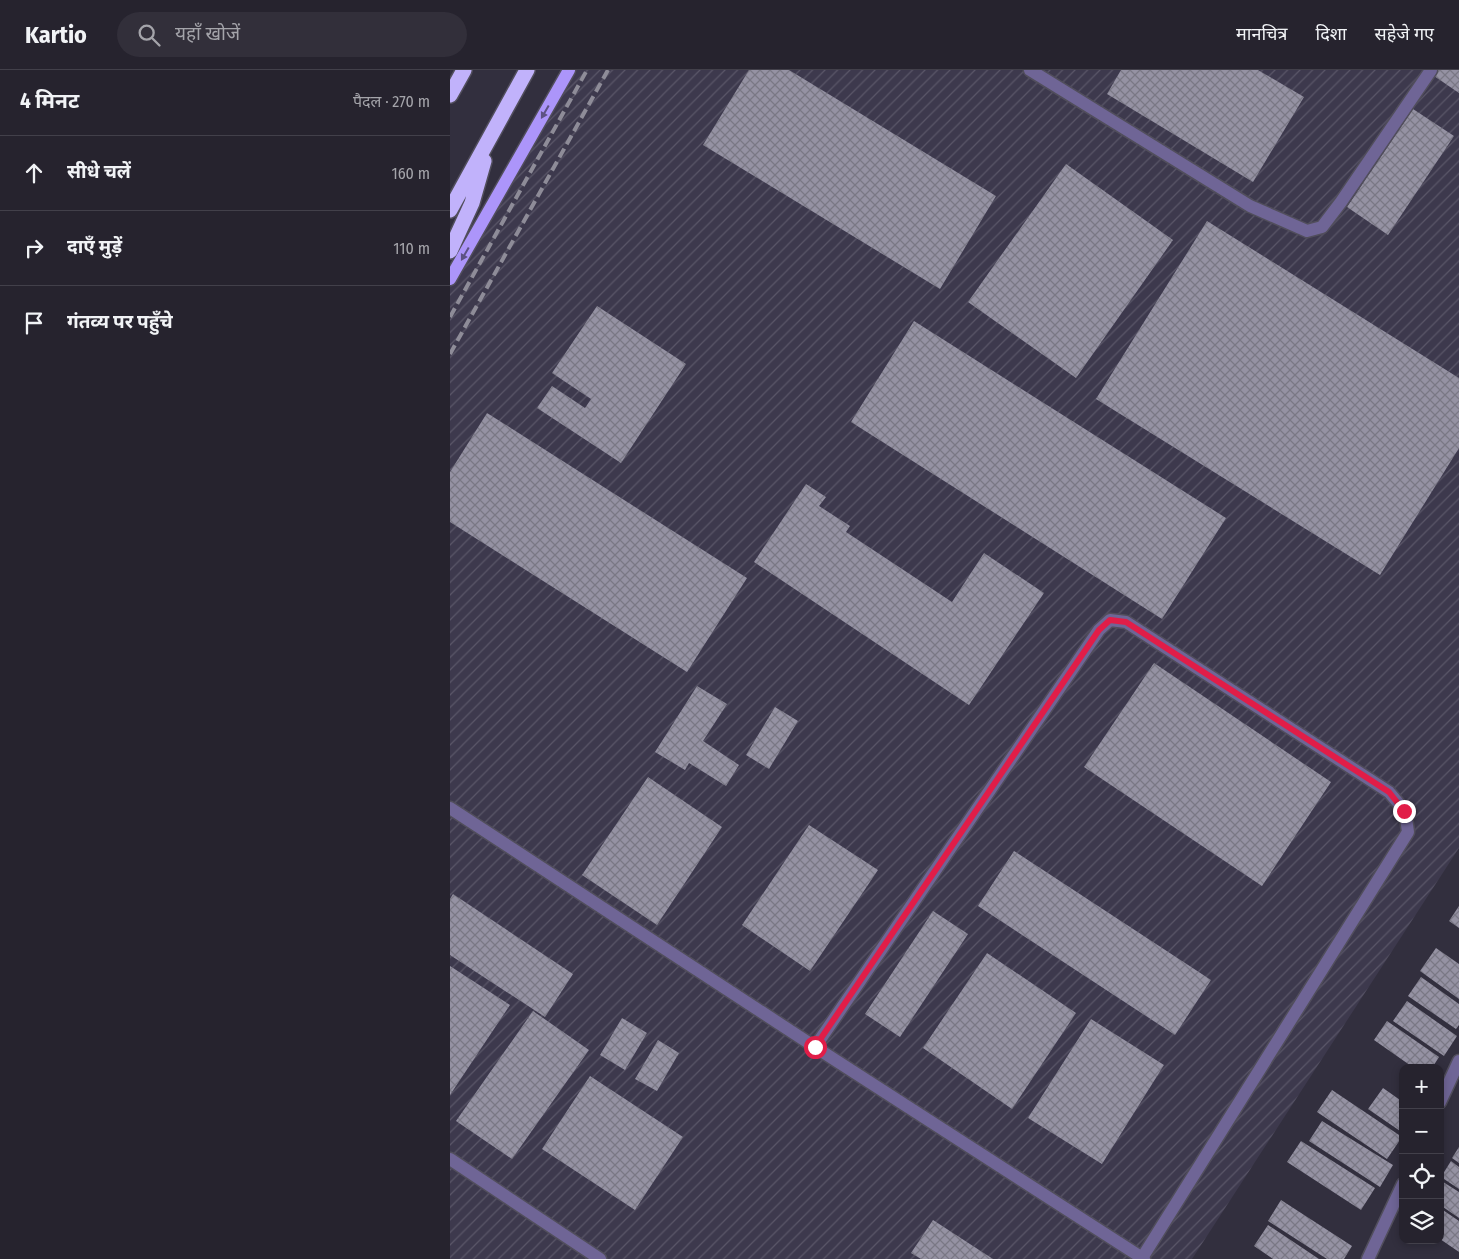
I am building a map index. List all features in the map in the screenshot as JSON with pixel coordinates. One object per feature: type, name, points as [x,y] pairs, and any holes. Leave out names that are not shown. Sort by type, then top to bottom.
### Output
[{"type":"highway","points":[[450,95],[464,70]]},
{"type":"highway","points":[[450,210],[527,70]]},
{"type":"highway","points":[[450,251],[472,203],[491,136]]},
{"type":"main road","points":[[450,279],[569,70]]},
{"type":"street","points":[[1030,70],[1250,206],[1307,231],[1322,227],[1431,70]]},
{"type":"street","points":[[450,808],[815,1047],[1143,1258],[1408,832],[1404,811],[1389,792],[1126,622],[1110,620],[1099,630],[815,1047]]},
{"type":"street","points":[[1444,1093],[1459,1061]]},
{"type":"street","points":[[450,1158],[600,1259]]},
{"type":"street","points":[[1368,1259],[1399,1193]]},
{"type":"shaded area","points":[[564,70],[1459,70],[1459,848],[1192,1259],[450,1259],[450,279]]},
{"type":"building","points":[[749,70],[789,70],[996,196],[940,289],[703,145]]},
{"type":"building","points":[[1121,70],[1258,70],[1304,97],[1253,182],[1107,94]]},
{"type":"building","points":[[1438,70],[1459,70],[1459,93],[1434,76]]},
{"type":"building","points":[[1413,109],[1454,136],[1388,235],[1347,207]]},
{"type":"building","points":[[1066,164],[1173,240],[1076,378],[968,302]]},
{"type":"building","points":[[1207,221],[1459,378],[1459,448],[1380,575],[1096,399]]},
{"type":"building","points":[[597,306],[686,364],[621,463],[537,408],[552,386],[585,408],[591,399],[552,373]]},
{"type":"building","points":[[914,321],[1226,518],[1162,619],[851,422]]},
{"type":"building","points":[[487,413],[747,578],[687,672],[450,522],[450,472]]},
{"type":"building","points":[[806,484],[826,497],[819,506],[850,526],[846,532],[952,602],[984,553],[1044,593],[969,705],[754,562]]},
{"type":"building","points":[[1154,663],[1331,782],[1262,886],[1084,767]]},
{"type":"building","points":[[697,686],[727,704],[703,741],[739,765],[726,786],[689,763],[685,770],[655,752]]},
{"type":"building","points":[[775,707],[798,721],[769,769],[746,755]]},
{"type":"building","points":[[648,777],[722,827],[657,925],[582,875]]},
{"type":"building","points":[[809,825],[878,870],[810,971],[742,925]]},
{"type":"building","points":[[1014,851],[1211,980],[1175,1035],[978,906]]},
{"type":"building","points":[[453,894],[573,974],[545,1017],[450,955],[450,899]]},
{"type":"building","points":[[1459,906],[1459,928],[1449,921]]},
{"type":"building","points":[[933,911],[968,934],[900,1037],[865,1014]]},
{"type":"building","points":[[1436,948],[1459,964],[1459,999],[1420,971]]},
{"type":"building","points":[[987,953],[1076,1013],[1012,1109],[923,1048]]},
{"type":"building","points":[[450,966],[510,1005],[450,1095]]},
{"type":"building","points":[[1421,977],[1459,1004],[1459,1025],[1456,1029],[1408,996]]},
{"type":"building","points":[[1407,1001],[1457,1036],[1444,1056],[1393,1021]]},
{"type":"building","points":[[533,1011],[589,1050],[512,1159],[456,1121]]},
{"type":"building","points":[[622,1018],[647,1033],[625,1070],[600,1055]]},
{"type":"building","points":[[1091,1019],[1164,1065],[1102,1164],[1028,1118]]},
{"type":"building","points":[[1387,1021],[1439,1057],[1435,1064],[1408,1064],[1374,1040]]},
{"type":"building","points":[[658,1040],[679,1053],[657,1091],[635,1079]]},
{"type":"building","points":[[590,1076],[683,1137],[635,1210],[542,1149]]},
{"type":"building","points":[[1383,1088],[1399,1099],[1399,1130],[1368,1109]]},
{"type":"building","points":[[1332,1090],[1399,1135],[1399,1141],[1387,1159],[1317,1112]]},
{"type":"building","points":[[1322,1121],[1393,1165],[1380,1187],[1309,1141]]},
{"type":"building","points":[[1301,1141],[1375,1188],[1361,1210],[1287,1162]]},
{"type":"building","points":[[1459,1147],[1459,1163],[1452,1158]]},
{"type":"building","points":[[1451,1161],[1459,1167],[1459,1189],[1444,1179],[1444,1172]]},
{"type":"building","points":[[1444,1183],[1459,1192],[1459,1218],[1444,1208]]},
{"type":"building","points":[[1281,1200],[1352,1246],[1344,1259],[1327,1259],[1268,1221]]},
{"type":"building","points":[[1444,1211],[1459,1221],[1459,1252],[1444,1242]]},
{"type":"building","points":[[933,1220],[993,1259],[921,1259],[911,1253]]},
{"type":"building","points":[[1268,1225],[1319,1259],[1273,1259],[1254,1246]]},
{"type":"railway","points":[[450,317],[587,70]]},
{"type":"railway","points":[[450,354],[608,70]]},
{"type":"route","points":[[815,1047],[1099,630],[1110,620],[1126,622],[1389,792],[1404,811]]}]
